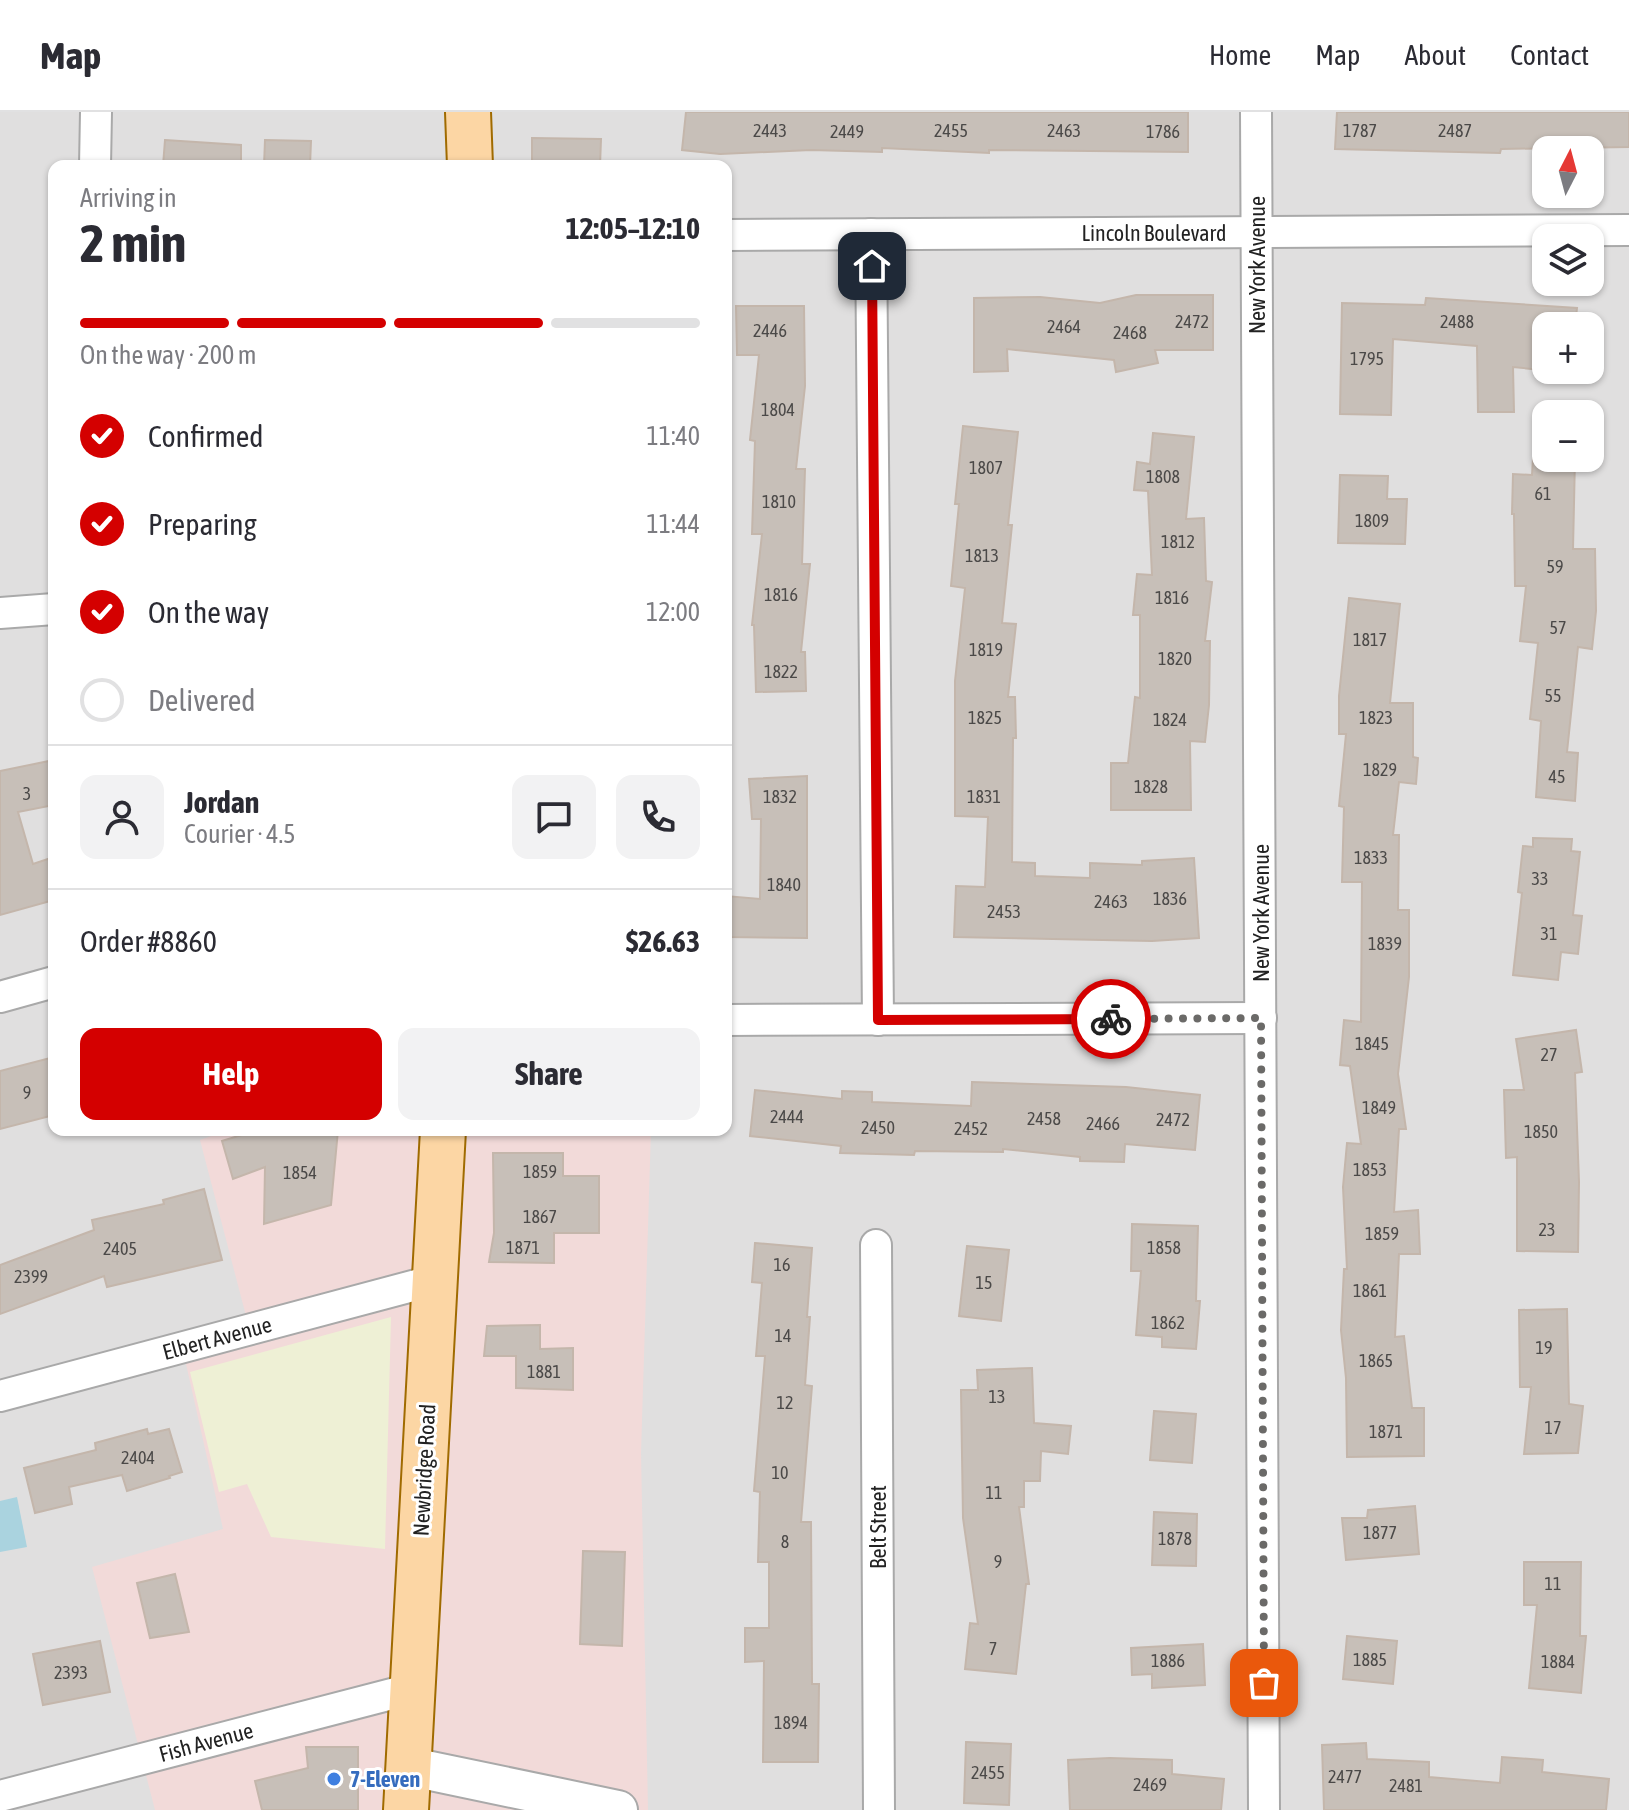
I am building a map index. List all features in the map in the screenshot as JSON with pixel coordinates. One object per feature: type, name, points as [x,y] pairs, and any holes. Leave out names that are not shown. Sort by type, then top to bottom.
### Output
[{"type":"main road","points":[[468,112],[470,160]]},
{"type":"main road","name":"Newbridge Road","points":[[406,1810],[443,1136]]},
{"type":"street","points":[[95,160],[96,112]]},
{"type":"street","name":"New York Avenue","points":[[1256,112],[1264,1810]]},
{"type":"street","name":"Lincoln Boulevard","points":[[732,235],[1629,230]]},
{"type":"street","points":[[871,234],[878,1020]]},
{"type":"street","points":[[0,613],[48,609]]},
{"type":"street","points":[[0,997],[48,984]]},
{"type":"street","points":[[732,1020],[1261,1018]]},
{"type":"street","name":"Belt Street","points":[[876,1245],[879,1810]]},
{"type":"street","name":"Elbert Avenue","points":[[0,1396],[435,1280]]},
{"type":"street","name":"Fish Avenue","points":[[0,1796],[411,1689]]},
{"type":"street","points":[[407,1766],[618,1810]]},
{"type":"shaded area","points":[[0,112],[1629,112],[1629,1810],[0,1810]]},
{"type":"shaded area","points":[[211,1136],[651,1136],[641,1453],[648,1810],[155,1810],[92,1567],[223,1529],[184,1355],[251,1335],[200,1140]]},
{"type":"green space","points":[[391,1317],[385,1549],[271,1537],[247,1484],[219,1492],[190,1372]]},
{"type":"water","points":[[17,1497],[27,1547],[0,1552],[0,1501]]},
{"type":"building","points":[[686,112],[1188,112],[1188,152],[989,150],[989,153],[882,148],[882,152],[811,150],[720,154],[682,150]]},
{"type":"building","points":[[1337,112],[1629,112],[1629,147],[1604,147],[1604,136],[1532,136],[1532,149],[1501,149],[1500,153],[1335,149]]},
{"type":"building","points":[[532,138],[601,139],[600,160],[532,160]]},
{"type":"building","points":[[165,140],[241,145],[241,160],[163,160]]},
{"type":"building","points":[[265,140],[311,141],[310,160],[264,160]]},
{"type":"building","points":[[1136,295],[1213,295],[1213,350],[1155,350],[1158,363],[1116,372],[1114,360],[1007,349],[1008,371],[974,372],[974,298],[1040,297],[1100,303]]},
{"type":"building","points":[[1426,298],[1577,308],[1577,312],[1532,312],[1532,369],[1513,367],[1514,412],[1478,412],[1477,346],[1393,339],[1391,415],[1340,414],[1342,303],[1425,305]]},
{"type":"building","points":[[736,306],[804,306],[805,386],[796,469],[805,469],[802,564],[810,564],[801,652],[805,652],[806,691],[756,692],[752,625],[762,534],[752,534],[755,441],[750,440],[759,355],[737,355]]},
{"type":"building","points":[[963,426],[1018,432],[1002,623],[1016,624],[1008,697],[1015,697],[1016,738],[1013,738],[1012,862],[1035,863],[1035,876],[1090,878],[1090,863],[1142,865],[1142,861],[1194,858],[1199,938],[1152,941],[954,937],[956,886],[985,887],[988,817],[955,816],[955,681],[965,588],[951,586]]},
{"type":"building","points":[[1153,433],[1194,437],[1186,519],[1204,518],[1206,581],[1212,582],[1205,641],[1210,641],[1205,742],[1190,741],[1191,810],[1111,810],[1111,763],[1128,763],[1135,697],[1140,698],[1140,615],[1133,615],[1137,574],[1152,575],[1148,491],[1134,490],[1137,462],[1150,464]]},
{"type":"building","points":[[1532,472],[1575,472],[1573,549],[1595,549],[1596,611],[1592,649],[1578,647],[1567,752],[1578,753],[1575,801],[1536,797],[1541,721],[1530,719],[1538,643],[1520,641],[1526,586],[1515,586],[1512,514],[1513,474],[1532,475]]},
{"type":"building","points":[[1340,475],[1388,476],[1387,499],[1407,499],[1405,544],[1338,543]]},
{"type":"building","points":[[1349,598],[1400,604],[1390,703],[1413,703],[1413,757],[1418,758],[1416,784],[1399,782],[1393,835],[1399,835],[1398,910],[1409,910],[1409,977],[1398,1074],[1406,1129],[1399,1129],[1394,1212],[1418,1210],[1420,1254],[1399,1254],[1395,1337],[1404,1336],[1412,1408],[1424,1408],[1424,1456],[1347,1457],[1346,1378],[1341,1330],[1344,1269],[1347,1269],[1343,1187],[1347,1143],[1361,1144],[1350,1066],[1340,1065],[1344,1020],[1361,1022],[1362,882],[1342,882],[1344,807],[1339,806],[1346,734],[1339,734],[1339,696]]},
{"type":"building","points":[[48,761],[48,806],[18,812],[33,864],[48,859],[48,902],[0,915],[0,771]]},
{"type":"building","points":[[807,776],[807,938],[732,937],[732,897],[760,899],[761,819],[752,819],[749,779]]},
{"type":"building","points":[[1533,838],[1572,839],[1571,851],[1580,852],[1573,915],[1582,916],[1578,954],[1561,952],[1558,980],[1513,975],[1522,893],[1518,892],[1523,846],[1533,847]]},
{"type":"building","points":[[1576,1030],[1582,1072],[1575,1073],[1578,1252],[1517,1251],[1517,1157],[1506,1158],[1504,1090],[1524,1090],[1516,1039]]},
{"type":"building","points":[[48,1059],[48,1117],[0,1129],[0,1071]]},
{"type":"building","points":[[972,1082],[1126,1087],[1200,1095],[1195,1150],[1125,1144],[1124,1162],[1080,1161],[1080,1157],[1003,1149],[1003,1152],[915,1151],[914,1155],[840,1153],[841,1146],[750,1136],[755,1090],[842,1099],[842,1091],[872,1092],[872,1102],[971,1106]]},
{"type":"building","points":[[238,1136],[337,1136],[331,1205],[264,1224],[265,1167],[233,1179],[222,1141]]},
{"type":"building","points":[[493,1153],[563,1153],[563,1176],[599,1176],[599,1233],[554,1233],[554,1263],[489,1262],[494,1233]]},
{"type":"building","points":[[204,1189],[222,1260],[107,1287],[104,1276],[0,1314],[0,1265],[94,1230],[92,1220],[164,1204],[163,1200]]},
{"type":"building","points":[[1132,1224],[1198,1226],[1196,1301],[1200,1301],[1196,1349],[1162,1347],[1162,1337],[1136,1335],[1141,1271],[1131,1271]]},
{"type":"building","points":[[755,1243],[812,1248],[805,1385],[812,1386],[801,1522],[811,1522],[812,1684],[819,1684],[818,1762],[763,1762],[764,1661],[745,1662],[745,1628],[769,1628],[769,1562],[758,1562],[760,1492],[754,1491],[765,1356],[756,1356],[762,1283],[752,1282]]},
{"type":"building","points":[[967,1246],[1009,1250],[1001,1321],[959,1316]]},
{"type":"building","points":[[1567,1309],[1569,1404],[1583,1406],[1578,1453],[1524,1454],[1531,1387],[1520,1387],[1519,1310]]},
{"type":"building","points":[[540,1325],[540,1349],[573,1348],[573,1390],[516,1388],[516,1356],[484,1356],[487,1326]]},
{"type":"building","points":[[1032,1368],[1034,1423],[1071,1426],[1068,1454],[1041,1451],[1040,1481],[1024,1481],[1024,1507],[1019,1507],[1029,1584],[1026,1584],[1016,1674],[965,1669],[970,1623],[978,1624],[963,1518],[961,1390],[978,1390],[977,1370]]},
{"type":"building","points":[[1154,1411],[1196,1414],[1192,1463],[1150,1460]]},
{"type":"building","points":[[147,1429],[148,1434],[169,1429],[182,1472],[127,1491],[122,1475],[69,1487],[72,1504],[35,1513],[24,1468],[96,1450],[95,1443]]},
{"type":"building","points":[[1415,1506],[1419,1554],[1346,1560],[1342,1518],[1367,1518],[1368,1510]]},
{"type":"building","points":[[1154,1512],[1197,1514],[1196,1566],[1152,1565]]},
{"type":"building","points":[[583,1551],[625,1552],[622,1646],[580,1644]]},
{"type":"building","points":[[1524,1562],[1581,1562],[1580,1636],[1586,1636],[1581,1693],[1529,1688],[1537,1605],[1524,1605]]},
{"type":"building","points":[[175,1574],[189,1632],[150,1638],[137,1583]]},
{"type":"building","points":[[1347,1636],[1397,1641],[1393,1684],[1343,1679]]},
{"type":"building","points":[[100,1641],[110,1692],[43,1705],[33,1654]]},
{"type":"building","points":[[1203,1644],[1205,1685],[1152,1688],[1152,1674],[1132,1675],[1131,1648]]},
{"type":"building","points":[[966,1742],[1011,1744],[1009,1805],[964,1803]]},
{"type":"building","points":[[1366,1743],[1367,1759],[1429,1762],[1429,1777],[1500,1783],[1502,1757],[1543,1760],[1542,1772],[1609,1779],[1606,1810],[1324,1810],[1322,1745]]},
{"type":"building","name":"7-Eleven","points":[[306,1747],[358,1747],[358,1810],[262,1810],[255,1781],[308,1768]]},
{"type":"building","points":[[1068,1760],[1172,1760],[1172,1774],[1224,1779],[1221,1810],[1070,1810]]},
{"type":"way so far","points":[[1111,1019],[1261,1018],[1264,1683]]},
{"type":"place","name":"7-Eleven","points":[[334,1779]]},
{"type":"route","points":[[872,266],[878,1020],[1111,1019]]}]
